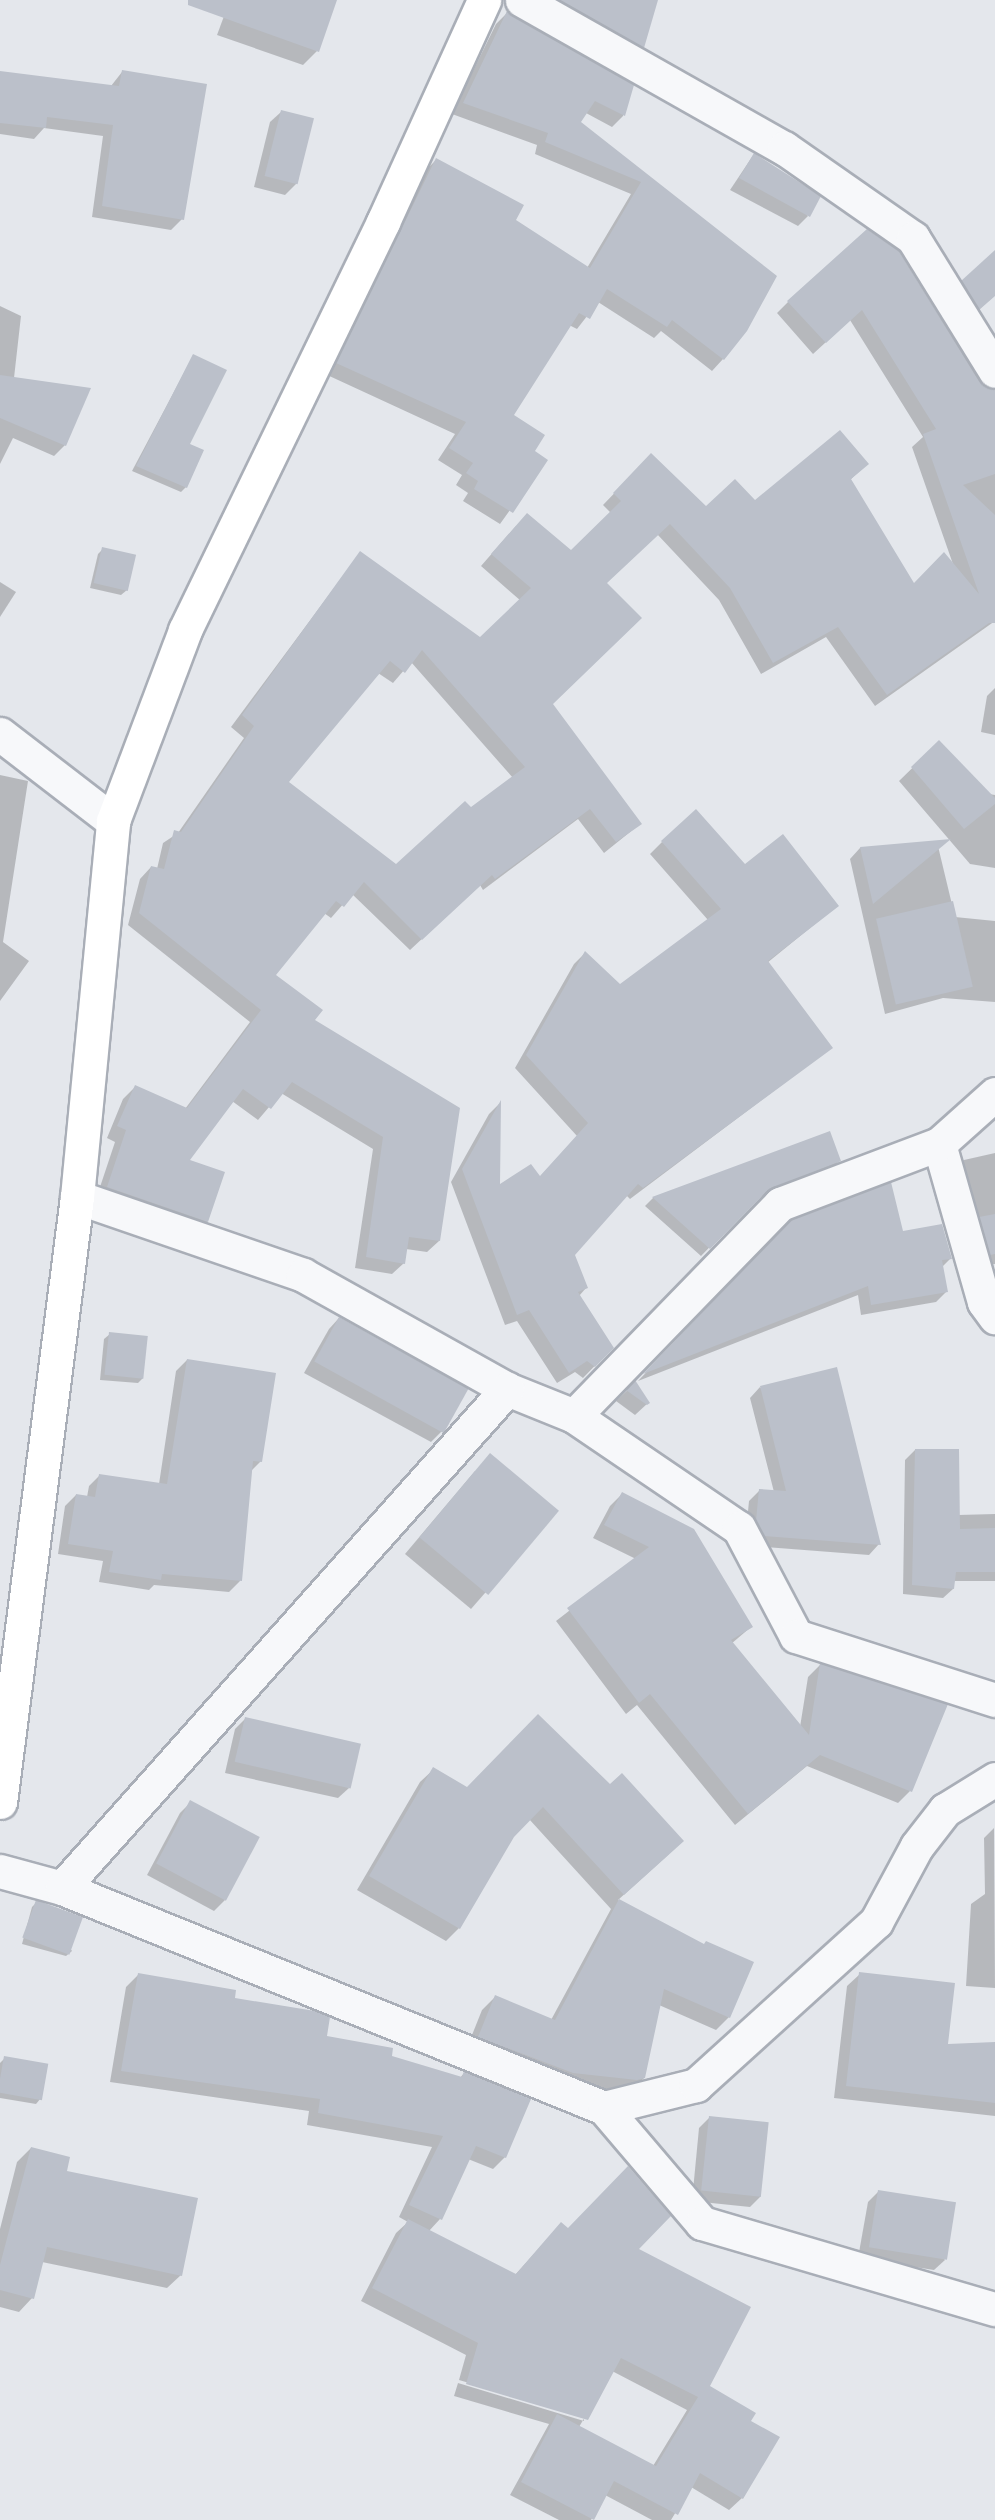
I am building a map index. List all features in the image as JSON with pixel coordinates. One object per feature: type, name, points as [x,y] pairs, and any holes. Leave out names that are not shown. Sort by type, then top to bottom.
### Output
[{"type":"highway","points":[[0,1802],[77,1197],[113,821],[185,630],[383,222],[484,0]]},
{"type":"street","points":[[522,0],[784,148],[913,238],[995,370]]},
{"type":"street","points":[[0,734],[113,821]]},
{"type":"street","points":[[574,1416],[780,1204],[939,1144],[995,1094]]},
{"type":"street","points":[[939,1144],[984,1302],[995,1317]]},
{"type":"street","points":[[77,1197],[303,1275],[507,1389],[574,1416],[739,1528],[796,1636],[995,1700]]},
{"type":"street","points":[[62,1888],[507,1389]]},
{"type":"street","points":[[604,2108],[696,2085],[876,1922],[917,1846],[945,1810],[995,1779]]},
{"type":"street","points":[[0,1871],[62,1888],[604,2108],[702,2223],[995,2309]]},
{"type":"building","points":[[188,0],[337,0],[319,52],[188,5]]},
{"type":"building","points":[[560,0],[658,0],[644,48]]},
{"type":"building","points":[[507,11],[634,85],[625,116],[595,101],[581,122],[777,276],[747,331],[724,360],[672,320],[667,327],[607,289],[590,319],[579,313],[514,415],[545,435],[535,451],[548,460],[513,513],[474,489],[478,481],[466,473],[473,463],[449,448],[466,422],[336,363],[436,158],[524,205],[516,220],[590,268],[641,182],[545,142],[548,133],[463,103]]},
{"type":"building","points":[[122,70],[207,84],[184,220],[102,206],[113,125],[47,117],[46,128],[0,123],[0,71],[119,86]]},
{"type":"building","points":[[281,110],[314,118],[298,184],[265,176]]},
{"type":"building","points":[[754,153],[821,196],[810,217],[739,178]]},
{"type":"building","points":[[867,229],[899,251],[979,381],[995,390],[995,474],[963,485],[995,515],[995,623],[989,623],[887,695],[838,627],[773,663],[730,588],[670,524],[607,583],[642,618],[553,704],[642,824],[616,842],[590,809],[495,879],[492,875],[422,940],[364,882],[344,907],[336,901],[276,975],[323,1010],[315,1020],[460,1108],[440,1241],[409,1237],[405,1264],[366,1257],[383,1137],[292,1082],[271,1109],[243,1089],[190,1160],[225,1172],[208,1222],[107,1187],[126,1130],[117,1126],[135,1085],[187,1108],[261,1010],[139,913],[151,866],[164,869],[174,830],[181,832],[254,726],[242,715],[360,551],[480,637],[531,588],[491,554],[527,513],[571,550],[621,501],[613,493],[651,453],[706,506],[735,479],[755,500],[840,430],[869,464],[851,479],[914,583],[944,552],[979,594],[923,434],[936,429],[862,310],[826,343],[787,301]],"holes":[[[422,650],[525,767],[471,807],[465,801],[396,864],[289,782],[390,661],[405,673]]]},
{"type":"building","points":[[995,250],[995,296],[979,310],[961,281]]},
{"type":"building","points":[[193,354],[227,370],[190,444],[204,450],[187,488],[136,466]]},
{"type":"building","points":[[0,375],[91,388],[66,446],[0,418]]},
{"type":"building","points":[[102,547],[136,555],[128,591],[94,583]]},
{"type":"building","points":[[939,740],[995,798],[995,804],[964,829],[911,767]]},
{"type":"building","points":[[696,809],[745,864],[783,834],[839,906],[768,961],[833,1048],[643,1188],[638,1184],[575,1255],[588,1288],[578,1292],[614,1348],[595,1367],[587,1361],[569,1373],[529,1310],[517,1315],[462,1169],[501,1100],[500,1184],[531,1164],[540,1176],[588,1123],[526,1055],[585,951],[620,984],[721,909],[661,841]]},
{"type":"building","points":[[951,839],[873,904],[860,847]]},
{"type":"building","points":[[953,901],[973,987],[896,1005],[876,919]]},
{"type":"building","points":[[830,1131],[841,1161],[767,1191],[710,1249],[652,1197]]},
{"type":"building","points":[[891,1182],[903,1231],[942,1224],[952,1259],[942,1260],[948,1292],[871,1305],[868,1286],[643,1374],[791,1220]]},
{"type":"building","points":[[995,1214],[995,1254],[990,1255],[979,1217]]},
{"type":"building","points":[[339,1317],[468,1389],[444,1433],[314,1362]]},
{"type":"building","points":[[109,1332],[148,1336],[143,1379],[105,1375]]},
{"type":"building","points":[[187,1359],[276,1373],[262,1462],[253,1461],[242,1581],[162,1574],[161,1580],[109,1572],[113,1551],[68,1544],[76,1494],[95,1497],[99,1474],[167,1484]]},
{"type":"building","points":[[837,1367],[881,1545],[764,1536],[756,1521],[759,1489],[786,1491],[760,1386]]},
{"type":"building","points":[[635,1380],[650,1403],[647,1405],[626,1390]]},
{"type":"building","points":[[915,1449],[959,1449],[960,1529],[995,1528],[995,1572],[956,1572],[954,1589],[912,1585]]},
{"type":"building","points":[[490,1453],[559,1511],[488,1595],[419,1537]]},
{"type":"building","points":[[622,1492],[694,1529],[753,1627],[731,1640],[809,1735],[820,1663],[948,1704],[912,1792],[820,1755],[748,1814],[650,1694],[639,1703],[567,1608],[649,1547],[604,1525]]},
{"type":"building","points":[[538,1714],[610,1784],[622,1773],[684,1841],[624,1895],[543,1807],[514,1837],[460,1929],[369,1876],[433,1767],[467,1787]]},
{"type":"building","points":[[245,1717],[361,1744],[351,1789],[235,1762]]},
{"type":"building","points":[[190,1800],[260,1837],[226,1901],[156,1864]]},
{"type":"building","points":[[619,1899],[704,1944],[706,1941],[754,1962],[730,2018],[664,1989],[645,2078],[637,2080],[573,2073],[478,2037],[495,1995],[555,2020]]},
{"type":"building","points":[[36,1900],[83,1917],[69,1955],[22,1938]]},
{"type":"building","points":[[859,1972],[955,1983],[948,2044],[995,2042],[995,2103],[846,2086]]},
{"type":"building","points":[[138,1973],[236,1990],[235,1998],[315,2011],[330,2017],[327,2036],[393,2048],[392,2056],[462,2077],[464,2071],[531,2099],[506,2158],[476,2146],[442,2220],[409,2205],[443,2136],[318,2113],[320,2099],[121,2071]]},
{"type":"building","points":[[4,2056],[48,2064],[42,2100],[0,2093]]},
{"type":"building","points":[[709,2116],[769,2122],[761,2197],[701,2191]]},
{"type":"building","points":[[31,2147],[70,2157],[67,2171],[198,2198],[182,2276],[47,2247],[34,2299],[0,2290],[0,2265]]},
{"type":"building","points":[[628,2166],[671,2216],[639,2249],[751,2307],[710,2386],[756,2413],[751,2421],[780,2437],[743,2499],[700,2473],[678,2515],[614,2481],[594,2520],[521,2482],[557,2414],[656,2466],[698,2397],[621,2358],[588,2420],[466,2384],[478,2343],[372,2288],[408,2219],[516,2274],[561,2222],[568,2228]]},
{"type":"building","points":[[878,2190],[956,2202],[947,2260],[869,2247]]}]
